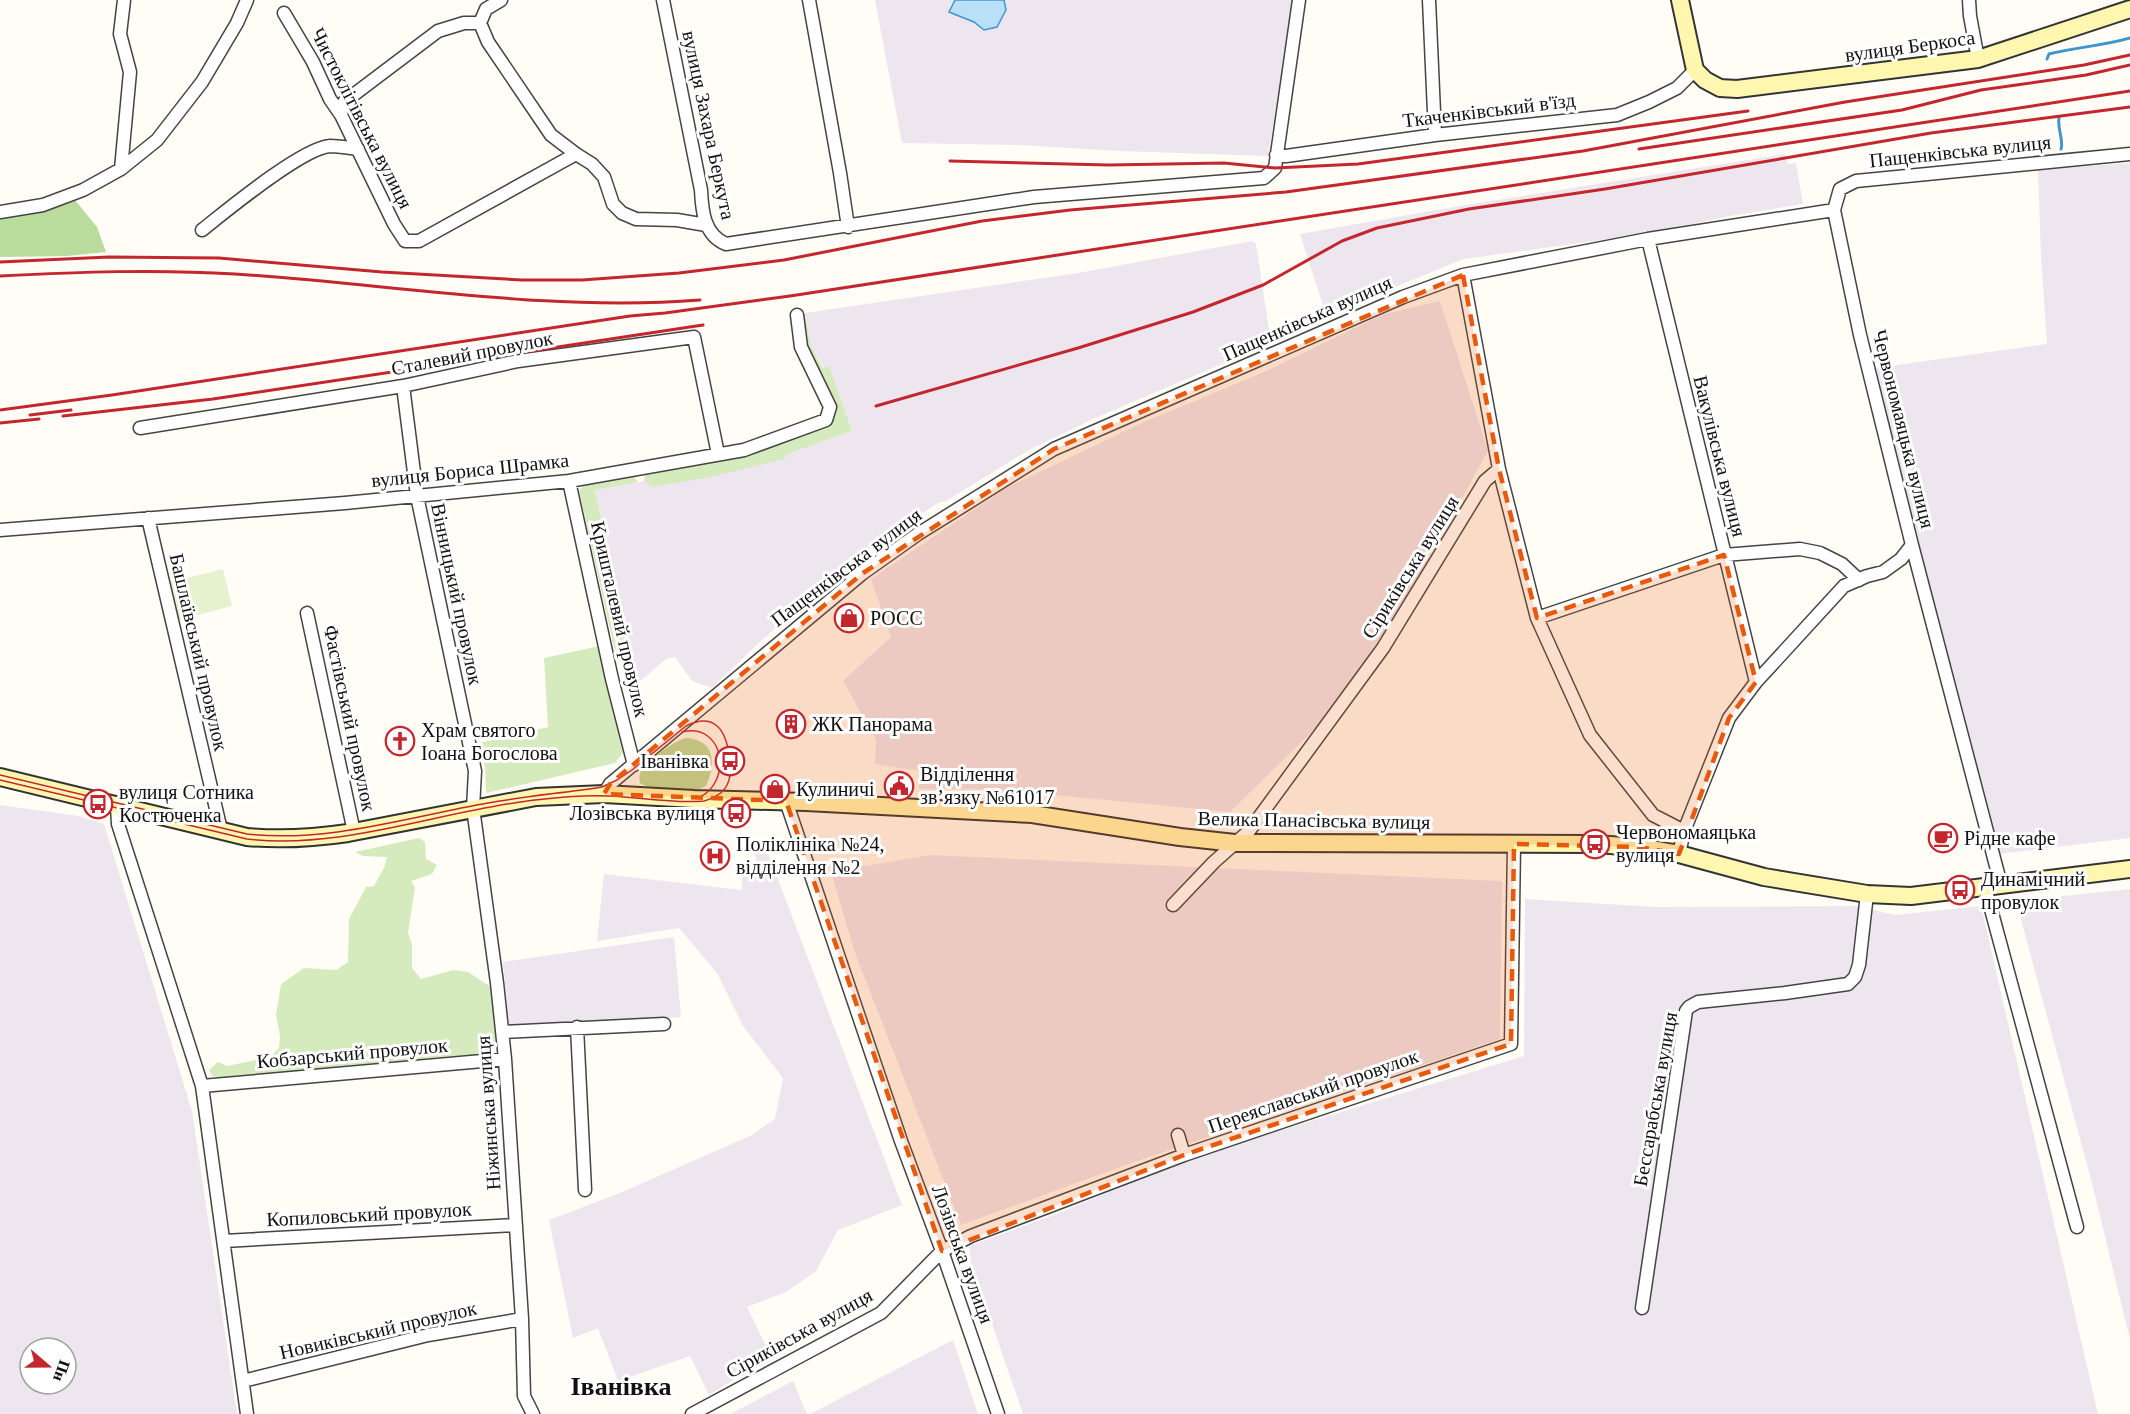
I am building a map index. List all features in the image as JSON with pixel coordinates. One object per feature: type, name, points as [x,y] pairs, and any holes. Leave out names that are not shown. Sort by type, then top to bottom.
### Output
[{"type":"street","points":[[121,169],[130,72],[120,34],[124,0]]},
{"type":"street","points":[[0,212],[43,205],[83,190],[121,169],[157,140],[202,82],[237,23],[247,0]]},
{"type":"street","points":[[501,0],[486,9],[480,23],[488,42],[551,135],[592,164],[604,177],[612,204],[622,213],[636,219],[677,220],[706,225]]},
{"type":"street","name":"вулиця Захара Беркута","points":[[663,0],[706,225],[717,241],[734,244],[848,227]]},
{"type":"street","points":[[809,0],[848,227],[1034,197],[1250,181],[1264,178],[1275,168],[1299,0]]},
{"type":"street","points":[[1430,0],[1435,135]]},
{"type":"street","points":[[1680,0],[1695,70]]},
{"type":"street","points":[[1969,0],[1978,59]]},
{"type":"street","name":"вулиця Беркоса","points":[[1695,70],[1720,88],[1752,89],[1978,59],[2130,9]]},
{"type":"street","name":"Чистоклітівська вулиця","points":[[284,13],[314,62],[330,99],[341,115],[394,224],[405,241],[420,241],[576,154]]},
{"type":"street","points":[[341,115],[344,102],[438,31],[464,23],[480,23]]},
{"type":"street","name":"Ткаченківський в'їзд","points":[[1276,155],[1286,156],[1435,135],[1617,115],[1677,88],[1695,70]]},
{"type":"street","points":[[202,230],[311,151],[329,146],[358,149]]},
{"type":"street","name":"Пащенківська вулиця","points":[[604,794],[610,784],[863,573],[918,534],[1054,449],[1403,297],[1463,275],[1648,239],[1834,210],[1840,189],[1856,181],[2130,154]]},
{"type":"street","name":"Червономаяцька вулиця","points":[[1679,854],[1684,831],[1729,718],[1756,682],[1844,586],[1882,572],[1901,559],[1912,545],[1860,334],[1834,210]]},
{"type":"street","name":"Вакулівська вулиця","points":[[1648,239],[1756,682]]},
{"type":"street","points":[[1463,275],[1499,469],[1537,618],[1590,735],[1653,815],[1684,831]]},
{"type":"street","name":"вулиця Бориса Шрамка","points":[[0,530],[569,481],[744,450],[826,420],[830,407],[801,347],[797,315]]},
{"type":"street","name":"Сталевий провулок","points":[[140,428],[403,386],[518,361],[694,337],[718,454]]},
{"type":"street","name":"Вінницький провулок","points":[[403,386],[417,495],[475,771],[473,808]]},
{"type":"street","name":"Сіриківська вулиця","points":[[1173,905],[1250,831],[1383,648],[1485,481],[1499,469]]},
{"type":"street","name":"Кришталевий провулок","points":[[569,481],[612,679],[634,765]]},
{"type":"street","name":"Башлаївський провулок","points":[[148,518],[221,830]]},
{"type":"street","points":[[1912,545],[2077,1227]]},
{"type":"street","points":[[1537,618],[1724,555],[1800,549],[1820,554],[1842,564],[1859,580]]},
{"type":"street","name":"Фастівський провулок","points":[[307,613],[354,832]]},
{"type":"street","name":"Велика Панасівська вулиця","points":[[0,777],[247,837],[272,839],[323,837],[536,797],[604,794],[1032,814],[1180,837],[1235,843],[1639,847],[1679,854],[1764,877],[1868,894],[1911,896],[2130,869]]},
{"type":"street","name":"Лозівська вулиця","points":[[786,801],[901,1141],[942,1251],[998,1414]]},
{"type":"street","points":[[117,806],[118,824],[202,1086],[247,1414]]},
{"type":"street","name":"Ніжинська вулиця","points":[[473,808],[505,1059],[522,1319],[524,1396],[533,1414]]},
{"type":"street","name":"Переяславський провулок","points":[[942,1251],[971,1236],[1184,1155],[1511,1044],[1514,844]]},
{"type":"street","name":"Бессарабська вулиця","points":[[1642,1308],[1686,1011],[1698,1002],[1848,984],[1855,977],[1859,964],[1868,894]]},
{"type":"street","points":[[502,1032],[664,1024]]},
{"type":"street","points":[[577,1027],[585,1190]]},
{"type":"street","name":"Кобзарський провулок","points":[[202,1086],[505,1059]]},
{"type":"street","points":[[1178,1135],[1184,1155]]},
{"type":"street","name":"Копиловський провулок","points":[[224,1241],[516,1225]]},
{"type":"street","name":"Сіриківська вулиця","points":[[692,1414],[881,1313],[942,1251]]},
{"type":"street","name":"Новиківський провулок","points":[[243,1381],[428,1335],[522,1319]]},
{"type":"highlighted area","points":[[1463,275],[1499,469],[1537,618],[1724,555],[1756,682],[1729,718],[1679,854],[1639,847],[1514,844],[1511,1044],[1184,1155],[942,1251],[786,801],[604,794],[610,784],[863,573],[1054,449]]},
{"type":"shaded area","points":[[875,0],[1294,0],[1268,156],[1019,145],[902,143]]},
{"type":"shaded area","points":[[1785,154],[1788,164],[1796,163],[1803,204],[1730,216],[1651,233],[1464,259],[1326,315],[1300,234],[1448,208]]},
{"type":"shaded area","points":[[2130,163],[2130,838],[2000,854],[1916,539],[1876,368],[2047,344],[2038,170]]},
{"type":"shaded area","points":[[1252,241],[1256,244],[1271,343],[1093,419],[1029,450],[946,501],[938,503],[869,549],[762,640],[712,688],[692,681],[675,657],[666,659],[638,683],[595,489],[644,481],[652,487],[785,455],[852,431],[829,367],[824,368],[811,346],[805,313],[1078,273]]},
{"type":"shaded area","points":[[1440,301],[1488,451],[1402,606],[1323,721],[1230,812],[993,789],[919,789],[920,771],[875,764],[876,740],[843,681],[891,637],[871,579],[1006,488],[1144,422],[1262,373],[1384,314]]},
{"type":"shaded area","points":[[0,805],[79,816],[104,824],[192,1111],[237,1414],[0,1414]]},
{"type":"shaded area","points":[[766,848],[902,1205],[838,1230],[816,1271],[786,1292],[747,1307],[771,1356],[709,1395],[690,1356],[618,1381],[598,1328],[573,1338],[549,1220],[620,1193],[750,1136],[775,1119],[783,1078],[743,1026],[717,973],[679,928],[597,941],[604,874],[742,890],[742,873],[757,863],[754,852]]},
{"type":"shaded area","points":[[930,855],[1502,881],[1500,1039],[1134,1162],[961,1225],[855,953],[831,872]]},
{"type":"shaded area","points":[[2130,889],[2130,1340],[2093,1187],[2016,901]]},
{"type":"shaded area","points":[[1525,899],[1656,907],[1856,906],[1895,915],[1981,906],[2098,1414],[1023,1414],[971,1263],[969,1246],[1054,1215],[1188,1159],[1524,1056]]},
{"type":"shaded area","points":[[674,937],[681,1017],[509,1027],[503,962]]},
{"type":"shaded area","points":[[953,1340],[978,1414],[810,1414]]},
{"type":"shaded area","points":[[793,1381],[807,1414],[730,1414]]},
{"type":"green space","points":[[70,194],[97,227],[106,252],[67,256],[0,257],[0,212]]},
{"type":"green space","points":[[805,313],[811,346],[823,368],[829,366],[852,431],[785,455],[785,459],[706,478],[652,487],[644,481],[646,472],[719,461],[829,422],[803,346],[800,314]]},
{"type":"green space","points":[[632,474],[638,482],[595,490],[635,668],[626,668],[614,647],[579,491],[585,483]]},
{"type":"green space","points":[[223,569],[232,606],[175,621],[166,583]]},
{"type":"green space","points":[[599,646],[624,751],[615,763],[486,793],[485,767],[480,743],[548,727],[544,658]]},
{"type":"green space","points":[[686,738],[703,743],[711,754],[711,770],[706,786],[695,791],[647,787],[640,783],[640,773],[646,765],[669,746]]},
{"type":"green space","points":[[419,838],[425,842],[426,859],[437,865],[432,874],[411,881],[415,888],[408,932],[412,945],[412,968],[421,979],[453,970],[468,972],[491,987],[495,1002],[497,1033],[494,1050],[487,1055],[452,1056],[222,1078],[212,1076],[209,1070],[218,1062],[227,1066],[270,1057],[279,1048],[280,1036],[276,1015],[281,984],[304,968],[336,970],[348,962],[349,919],[366,887],[374,886],[387,857],[363,856],[355,852]]},
{"type":"water","points":[[955,0],[1004,0],[1006,10],[997,27],[984,30],[974,22],[949,12]]},
{"type":"waterway","points":[[2047,59],[2049,54],[2130,38]]},
{"type":"waterway","points":[[2059,118],[2061,149]]},
{"type":"tram line","points":[[0,775],[247,834],[278,836],[338,832],[502,801],[602,787],[632,770],[686,726],[698,722],[713,723],[721,731],[725,738],[730,763],[729,779],[723,791],[704,801],[680,802],[600,796],[554,798],[499,805],[356,834],[284,841],[247,839],[0,780]]},
{"type":"tram line","points":[[682,732],[696,731],[708,736],[719,756],[720,768],[716,780],[709,790],[698,798]]},
{"type":"railway","points":[[0,262],[109,257],[219,258],[382,272],[522,280],[582,280],[679,273],[784,260],[982,221],[1070,210],[1286,192],[1583,151],[1845,102],[2084,65],[2130,55]]},
{"type":"railway","points":[[1639,149],[1902,110],[1981,90],[2086,75],[2130,65]]},
{"type":"railway","points":[[0,410],[630,316],[790,296],[2130,91]]},
{"type":"railway","points":[[876,406],[1078,348],[1193,312],[1263,285],[1342,241],[1377,228],[1469,209],[1605,189],[1931,133],[2130,107]]},
{"type":"railway","points":[[950,161],[1109,165],[1224,163],[1275,168],[1358,164],[1748,111]]},
{"type":"railway","points":[[0,276],[59,273],[205,272],[526,300],[642,303],[700,300]]},
{"type":"railway","points":[[63,416],[213,399],[703,325]]},
{"type":"railway","points":[[30,415],[71,410]]},
{"type":"railway","points":[[0,423],[39,419]]},
{"type":"place","name":"РОСС","points":[[849,618]]},
{"type":"place","name":"ЖК Панорама","points":[[791,724]]},
{"type":"place","name":"Храм святого Іоана Богослова","points":[[400,741]]},
{"type":"place","name":"Іванівка","points":[[730,761]]},
{"type":"place","name":"Відділення зв’язку №61017","points":[[899,786]]},
{"type":"place","name":"Кулиничі","points":[[775,789]]},
{"type":"place","name":"вулиця Сотника Костюченка","points":[[98,804]]},
{"type":"place","name":"Лозівська вулиця","points":[[736,813]]},
{"type":"place","name":"Рідне кафе","points":[[1943,838]]},
{"type":"place","name":"Червономаяцька вулиця","points":[[1595,844]]},
{"type":"place","name":"Поліклініка №24, відділення №2","points":[[715,856]]},
{"type":"place","name":"Динамічний провулок","points":[[1960,890]]},
{"type":"district","name":"Іванівка","points":[[621,1386]]}]
